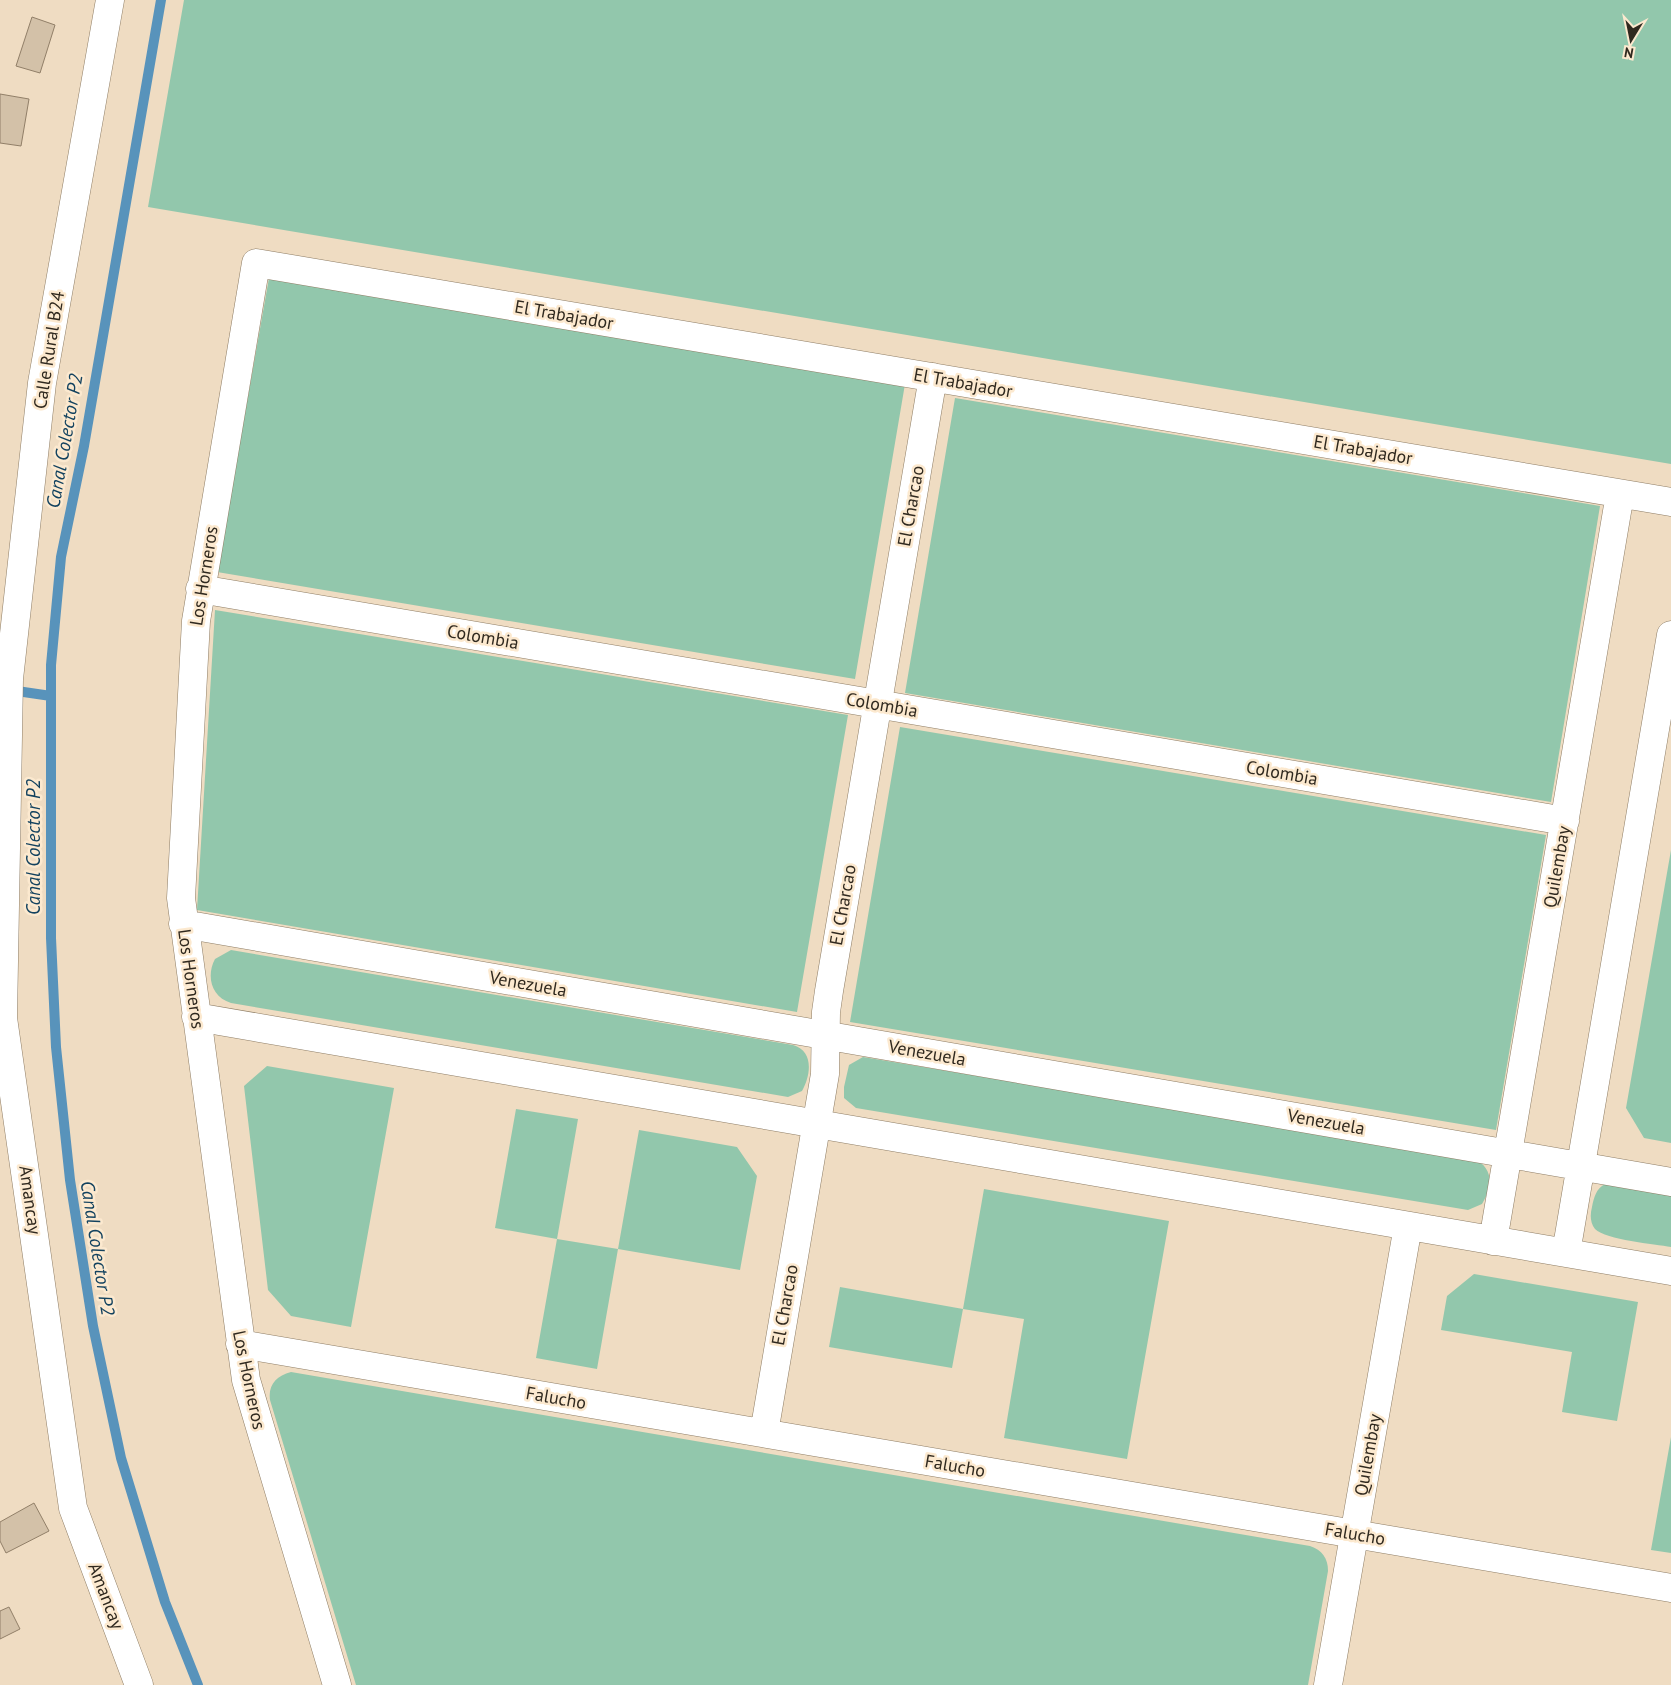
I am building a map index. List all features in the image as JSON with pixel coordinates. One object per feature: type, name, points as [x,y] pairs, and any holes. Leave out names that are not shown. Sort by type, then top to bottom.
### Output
[{"type":"street","name":"Calle Rural B24","points":[[7,702],[42,383],[110,0]]},
{"type":"street","name":"El Trabajador","points":[[256,262],[1671,502]]},
{"type":"street","name":"Los Horneros","points":[[256,262],[200,589],[194,646],[181,885],[183,924],[240,1344],[254,1411],[337,1685]]},
{"type":"street","name":"El Charcao","points":[[764,1433],[825,1074],[829,991],[933,378]]},
{"type":"street","name":"Quilembay","points":[[1493,1241],[1620,494]]},
{"type":"street","name":"Colombia","points":[[200,589],[1565,821]]},
{"type":"street","points":[[1566,1253],[1671,635]]},
{"type":"street","name":"Amancay","points":[[7,702],[3,1018],[73,1508],[139,1685]]},
{"type":"street","name":"Venezuela","points":[[183,924],[1671,1182]]},
{"type":"street","points":[[196,1017],[1671,1271]]},
{"type":"street","name":"Quilembay","points":[[1328,1685],[1408,1226]]},
{"type":"street","name":"Falucho","points":[[240,1344],[1671,1588]]},
{"type":"green space","points":[[184,0],[1671,0],[1671,464],[148,207]]},
{"type":"green space","points":[[269,278],[905,384],[855,679],[217,572]]},
{"type":"green space","points":[[955,398],[1600,506],[1551,802],[905,693]]},
{"type":"green space","points":[[215,610],[848,715],[797,1012],[197,910]]},
{"type":"green space","points":[[900,727],[1546,835],[1496,1130],[850,1022]]},
{"type":"green space","points":[[1671,850],[1671,1143],[1644,1138],[1626,1108]]},
{"type":"green space","points":[[231,950],[793,1045],[805,1052],[809,1071],[802,1091],[788,1097],[231,1003],[224,1000],[215,991],[212,985],[211,972],[215,959]]},
{"type":"green space","points":[[863,1057],[1473,1158],[1485,1167],[1490,1178],[1490,1184],[1482,1204],[1468,1210],[856,1108],[844,1098],[844,1087],[849,1065]]},
{"type":"green space","points":[[267,1066],[394,1088],[351,1327],[291,1316],[268,1290],[244,1086]]},
{"type":"green space","points":[[516,1109],[578,1119],[557,1239],[495,1228]]},
{"type":"green space","points":[[639,1130],[737,1147],[757,1176],[740,1270],[618,1249]]},
{"type":"green space","points":[[1605,1184],[1671,1194],[1671,1247],[1620,1239],[1595,1229],[1591,1218],[1593,1203],[1597,1191]]},
{"type":"green space","points":[[984,1189],[1169,1221],[1127,1459],[1004,1438],[1024,1319],[963,1309]]},
{"type":"green space","points":[[557,1239],[618,1249],[597,1369],[536,1358]]},
{"type":"green space","points":[[1474,1274],[1638,1302],[1617,1421],[1562,1412],[1572,1352],[1441,1330],[1447,1296]]},
{"type":"green space","points":[[840,1287],[963,1309],[952,1368],[829,1347]]},
{"type":"green space","points":[[291,1372],[1310,1546],[1324,1555],[1328,1571],[1308,1685],[356,1685],[270,1400],[270,1390],[274,1382],[281,1376]]},
{"type":"green space","points":[[1671,1437],[1671,1553],[1651,1550]]},
{"type":"building","points":[[32,17],[55,25],[40,73],[16,66]]},
{"type":"building","points":[[0,94],[29,99],[21,146],[0,143]]},
{"type":"building","points":[[34,1503],[49,1531],[6,1553],[0,1541],[0,1522]]},
{"type":"building","points":[[9,1607],[20,1629],[0,1639],[0,1611]]},
{"type":"waterway","name":"Canal Colector P2","points":[[161,0],[84,446],[61,557],[51,665],[51,938],[56,1047],[70,1180],[93,1326],[121,1458],[165,1602],[198,1685]]},
{"type":"waterway","points":[[10,690],[51,696]]}]
